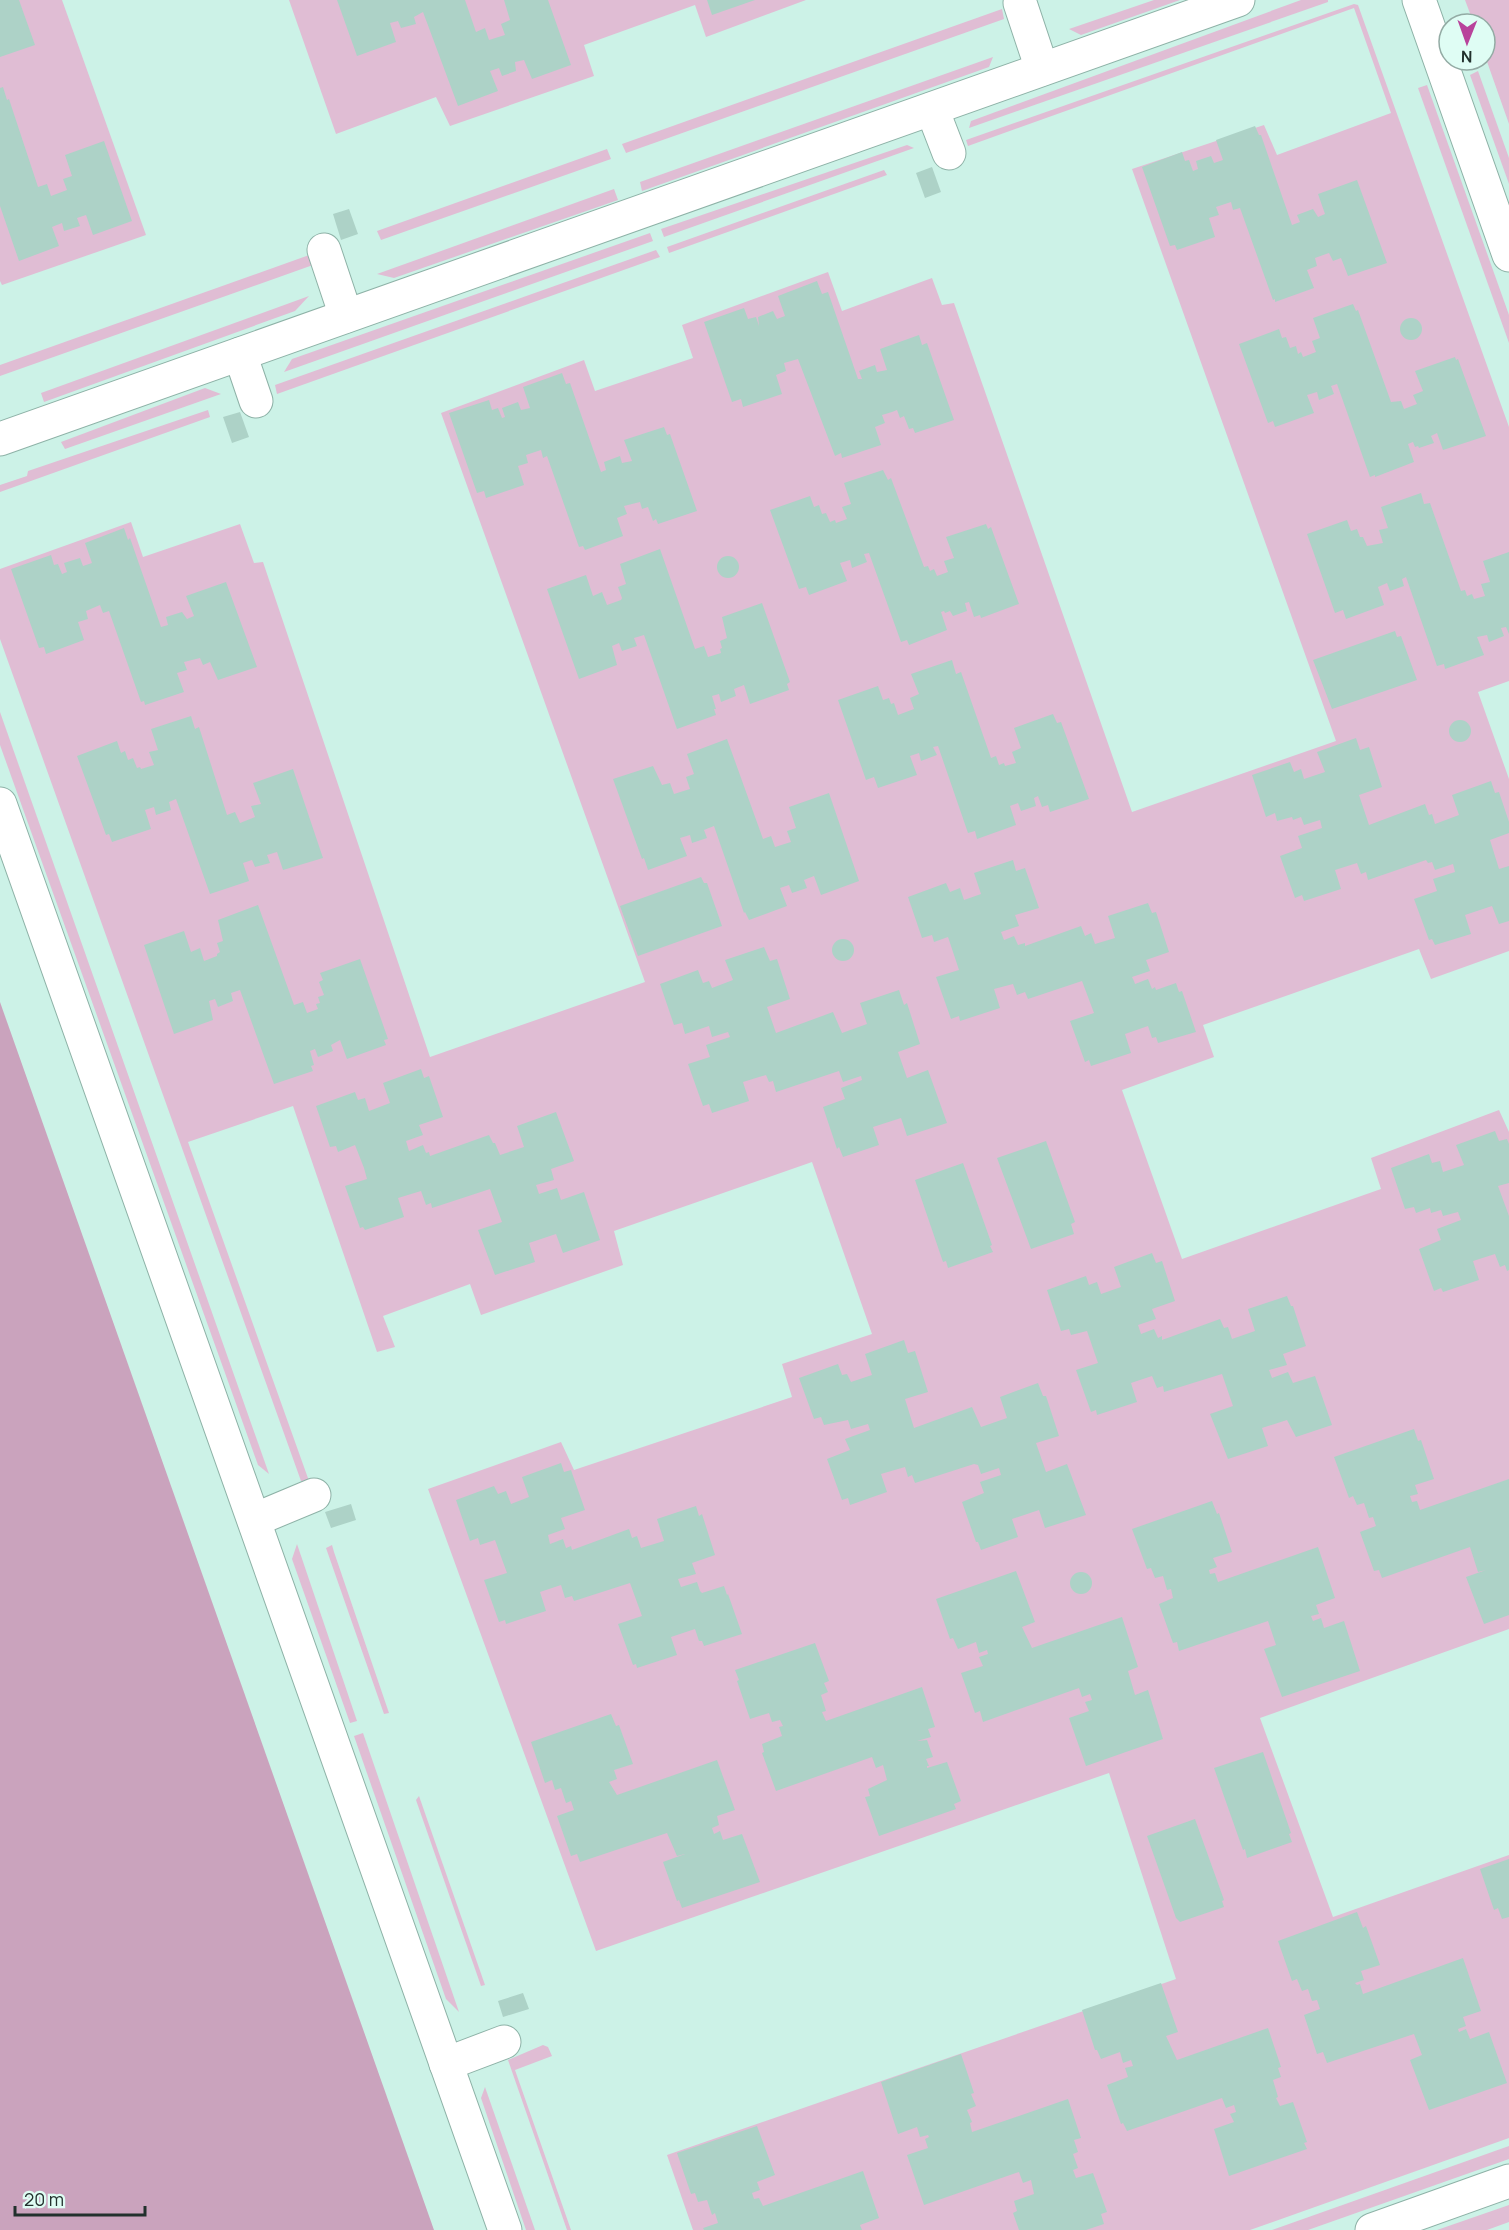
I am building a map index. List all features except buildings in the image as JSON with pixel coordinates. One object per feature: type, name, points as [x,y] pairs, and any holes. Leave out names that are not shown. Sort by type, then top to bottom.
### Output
[{"type":"street","points":[[0,439],[1238,0]]},
{"type":"street","points":[[1419,0],[1509,255]]},
{"type":"street","points":[[1020,3],[1042,69]]},
{"type":"street","points":[[932,109],[949,153]]},
{"type":"street","points":[[324,250],[346,316]]},
{"type":"street","points":[[240,354],[256,401]]},
{"type":"street","points":[[0,804],[505,2230]]},
{"type":"street","points":[[254,1520],[315,1495]]},
{"type":"street","points":[[446,2064],[504,2042]]},
{"type":"street","points":[[1372,2230],[1509,2181]]},
{"type":"shaded area","points":[[0,0],[62,0],[146,235],[2,285],[0,281]]},
{"type":"shaded area","points":[[289,0],[806,0],[706,37],[695,5],[584,45],[594,76],[450,126],[436,97],[336,134]]},
{"type":"shaded area","points":[[1154,0],[1180,0],[1081,35],[1069,29]]},
{"type":"shaded area","points":[[1301,0],[1328,0],[1328,2],[969,128],[971,121]]},
{"type":"shaded area","points":[[1465,0],[1509,0],[1509,124],[1491,72],[1497,72],[1497,12],[1470,12]]},
{"type":"shaded area","points":[[1354,4],[1358,5],[1509,427],[1509,681],[1478,692],[1509,779],[1509,951],[1431,979],[1419,949],[1203,1025],[1214,1057],[1122,1090],[1182,1259],[1381,1189],[1371,1158],[1499,1110],[1509,1132],[1509,1629],[1260,1718],[1333,1917],[1509,1855],[1509,2138],[1250,2230],[693,2230],[667,2155],[1176,1979],[1109,1773],[596,1951],[428,1489],[561,1442],[574,1470],[792,1397],[782,1364],[872,1334],[812,1162],[614,1231],[623,1265],[481,1315],[470,1284],[383,1316],[395,1347],[377,1352],[293,1106],[188,1142],[309,1481],[301,1481],[0,639],[0,569],[131,522],[143,557],[240,524],[254,563],[263,562],[430,1057],[645,982],[441,413],[584,360],[595,391],[693,358],[682,325],[828,272],[842,311],[932,278],[942,305],[954,303],[1132,812],[1336,741],[1132,169],[1264,125],[1277,155],[1391,113],[1354,8],[968,146],[966,140]]},
{"type":"shaded area","points":[[1002,9],[1004,19],[626,153],[622,144]]},
{"type":"shaded area","points":[[993,57],[989,67],[642,191],[640,182]]},
{"type":"shaded area","points":[[1478,72],[1509,158],[1509,184],[1470,75]]},
{"type":"shaded area","points":[[1427,85],[1509,315],[1509,343],[1418,88]]},
{"type":"shaded area","points":[[907,145],[914,148],[664,237],[661,229]]},
{"type":"shaded area","points":[[607,149],[611,159],[381,240],[377,231]]},
{"type":"shaded area","points":[[884,170],[887,175],[669,253],[667,247]]},
{"type":"shaded area","points":[[614,189],[618,200],[394,278],[377,274]]},
{"type":"shaded area","points":[[650,233],[653,241],[284,372],[292,359]]},
{"type":"shaded area","points":[[656,250],[660,257],[277,394],[275,385]]},
{"type":"shaded area","points":[[312,254],[313,265],[0,376],[0,365]]},
{"type":"shaded area","points":[[309,296],[295,311],[44,402],[41,393]]},
{"type":"shaded area","points":[[205,388],[221,394],[65,449],[61,442]]},
{"type":"shaded area","points":[[208,410],[210,417],[0,492],[0,485],[27,476],[28,471]]},
{"type":"shaded area","points":[[0,712],[269,1474],[258,1465],[0,745]]},
{"type":"shaded area","points":[[0,1002],[434,2230],[0,2230]]},
{"type":"shaded area","points":[[297,1544],[357,1721],[350,1723],[292,1559]]},
{"type":"shaded area","points":[[332,1545],[389,1713],[384,1714],[326,1548]]},
{"type":"shaded area","points":[[363,1733],[459,2012],[446,1999],[354,1736]]},
{"type":"shaded area","points":[[419,1796],[485,1985],[481,1986],[416,1800]]},
{"type":"shaded area","points":[[543,2045],[548,2047],[552,2056],[515,2070],[571,2230],[567,2230],[508,2060]]},
{"type":"shaded area","points":[[485,2087],[535,2230],[526,2230],[481,2098]]},
{"type":"shaded area","points":[[1509,2146],[1509,2159],[1308,2230],[1272,2230]]},
{"type":"shaded area","points":[[1509,2205],[1509,2222],[1487,2230],[1437,2230]]}]
